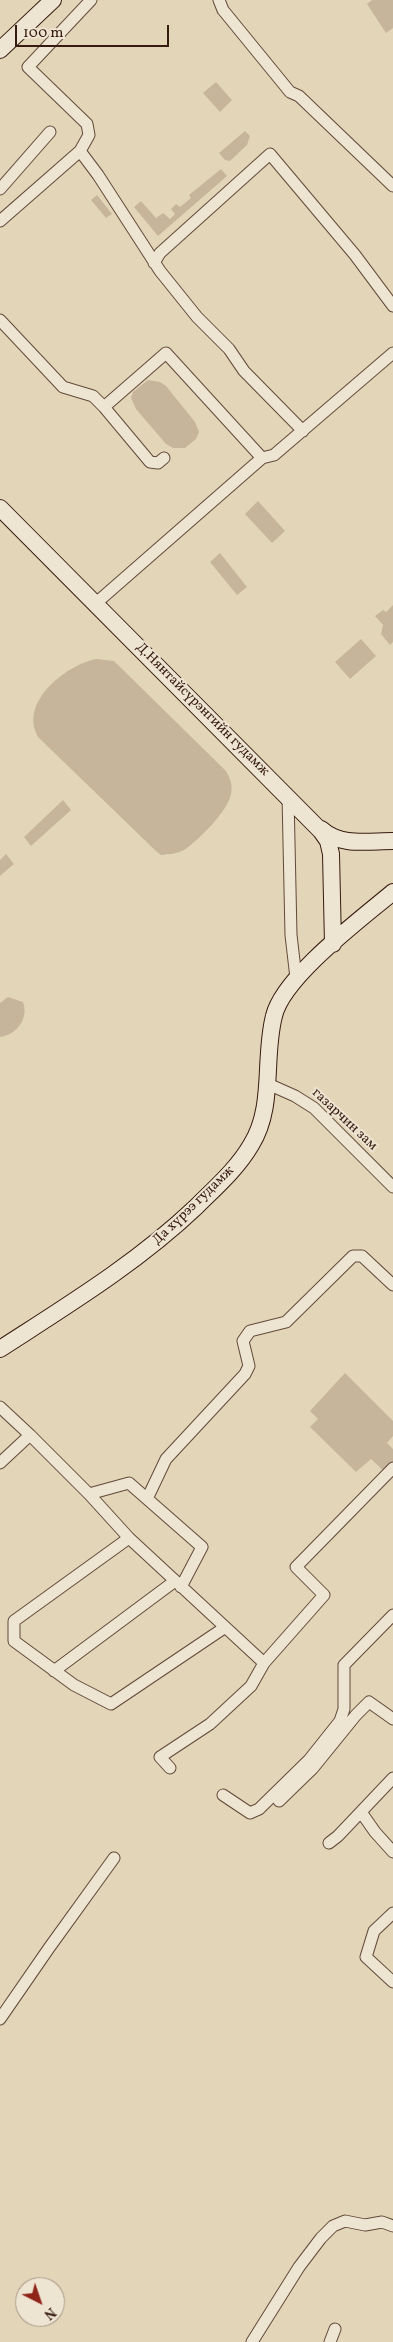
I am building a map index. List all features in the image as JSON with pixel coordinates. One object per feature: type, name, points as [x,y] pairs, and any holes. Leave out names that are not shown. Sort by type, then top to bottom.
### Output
[{"type":"main road","points":[[0,50],[53,0]]},
{"type":"main road","name":"Д.Нянтайсүрэнгийн гудамж","points":[[0,508],[316,824],[328,841],[332,854],[333,944]]},
{"type":"main road","points":[[316,824],[329,836],[341,841],[393,841]]},
{"type":"main road","name":"Да хүрээ гудамж","points":[[0,1349],[129,1264],[169,1233],[238,1164],[252,1145],[259,1129],[268,1084],[269,1046],[274,1014],[282,996],[296,978],[393,892]]},
{"type":"street","points":[[0,221],[80,151],[89,135],[87,124],[28,67],[91,0]]},
{"type":"street","points":[[219,0],[224,10],[290,92],[299,96],[393,186]]},
{"type":"street","points":[[0,189],[50,132]]},
{"type":"street","points":[[80,151],[107,188],[154,263],[197,317],[229,349],[244,371],[303,431]]},
{"type":"street","points":[[154,263],[160,253],[270,154],[355,255],[393,306]]},
{"type":"street","points":[[0,320],[63,387],[93,396],[150,462],[158,463],[164,458]]},
{"type":"street","points":[[95,604],[262,458],[274,455],[393,353]]},
{"type":"street","points":[[104,407],[166,354],[262,458]]},
{"type":"street","points":[[288,796],[291,935],[296,978]]},
{"type":"street","name":"газарчин зам","points":[[268,1084],[295,1096],[314,1108],[393,1187]]},
{"type":"street","points":[[147,1499],[166,1459],[245,1374],[248,1366],[243,1341],[250,1331],[286,1322],[353,1256],[362,1256],[393,1285]]},
{"type":"street","points":[[0,1407],[89,1494],[128,1538],[264,1663]]},
{"type":"street","points":[[0,1462],[30,1435]]},
{"type":"street","points":[[170,1768],[160,1756],[210,1724],[250,1686],[264,1663],[324,1595],[296,1567],[393,1468]]},
{"type":"street","points":[[54,1671],[178,1584],[202,1547],[129,1483],[89,1494]]},
{"type":"street","points":[[128,1538],[14,1621],[14,1641],[74,1685],[111,1704],[224,1628]]},
{"type":"street","points":[[222,1794],[250,1813],[259,1809],[309,1760],[340,1721],[344,1710],[344,1665],[393,1615]]},
{"type":"street","points":[[279,1801],[313,1768],[356,1715],[370,1702],[393,1719]]},
{"type":"street","points":[[329,1843],[338,1836],[393,1778]]},
{"type":"street","points":[[361,1812],[375,1832],[393,1852]]},
{"type":"street","points":[[0,2019],[114,1858]]},
{"type":"street","points":[[393,1912],[374,1931],[366,1957],[393,1982]]},
{"type":"street","points":[[252,2342],[299,2268],[321,2238],[333,2226],[344,2221],[365,2224],[382,2222],[393,2226]]},
{"type":"street","points":[[330,2342],[335,2329]]},
{"type":"shaded area","points":[[372,0],[393,0],[393,28],[386,33],[367,4]]},
{"type":"shaded area","points":[[216,82],[232,100],[220,112],[203,93]]},
{"type":"shaded area","points":[[245,131],[250,136],[247,145],[230,161],[225,160],[219,153]]},
{"type":"shaded area","points":[[221,169],[227,176],[158,236],[134,207],[141,201],[156,218],[163,213],[170,219],[175,214],[171,209],[176,204],[180,207],[191,198],[189,195]]},
{"type":"shaded area","points":[[97,195],[112,214],[106,218],[91,200]]},
{"type":"shaded area","points":[[148,380],[160,382],[166,386],[195,422],[199,432],[196,439],[185,448],[173,448],[166,444],[136,409],[131,398],[133,392]]},
{"type":"shaded area","points":[[258,501],[285,531],[272,543],[245,514]]},
{"type":"shaded area","points":[[220,553],[247,587],[237,595],[210,562]]},
{"type":"shaded area","points":[[393,605],[393,642],[390,645],[381,634],[383,625],[375,616],[383,610],[386,612]]},
{"type":"shaded area","points":[[361,639],[376,656],[350,679],[335,662]]},
{"type":"shaded area","points":[[97,659],[114,661],[229,776],[232,791],[225,809],[205,832],[184,850],[173,854],[161,855],[157,852],[39,738],[34,725],[34,712],[48,688],[59,677],[72,669],[85,662]]},
{"type":"shaded area","points":[[63,800],[71,810],[31,846],[24,837]]},
{"type":"shaded area","points":[[6,854],[14,864],[0,876],[0,860]]},
{"type":"shaded area","points":[[8,997],[23,1002],[23,1020],[12,1033],[0,1037],[0,1003]]},
{"type":"shaded area","points":[[345,1373],[393,1421],[393,1436],[387,1443],[393,1449],[393,1468],[387,1474],[371,1459],[356,1472],[310,1427],[318,1419],[310,1411]]}]
